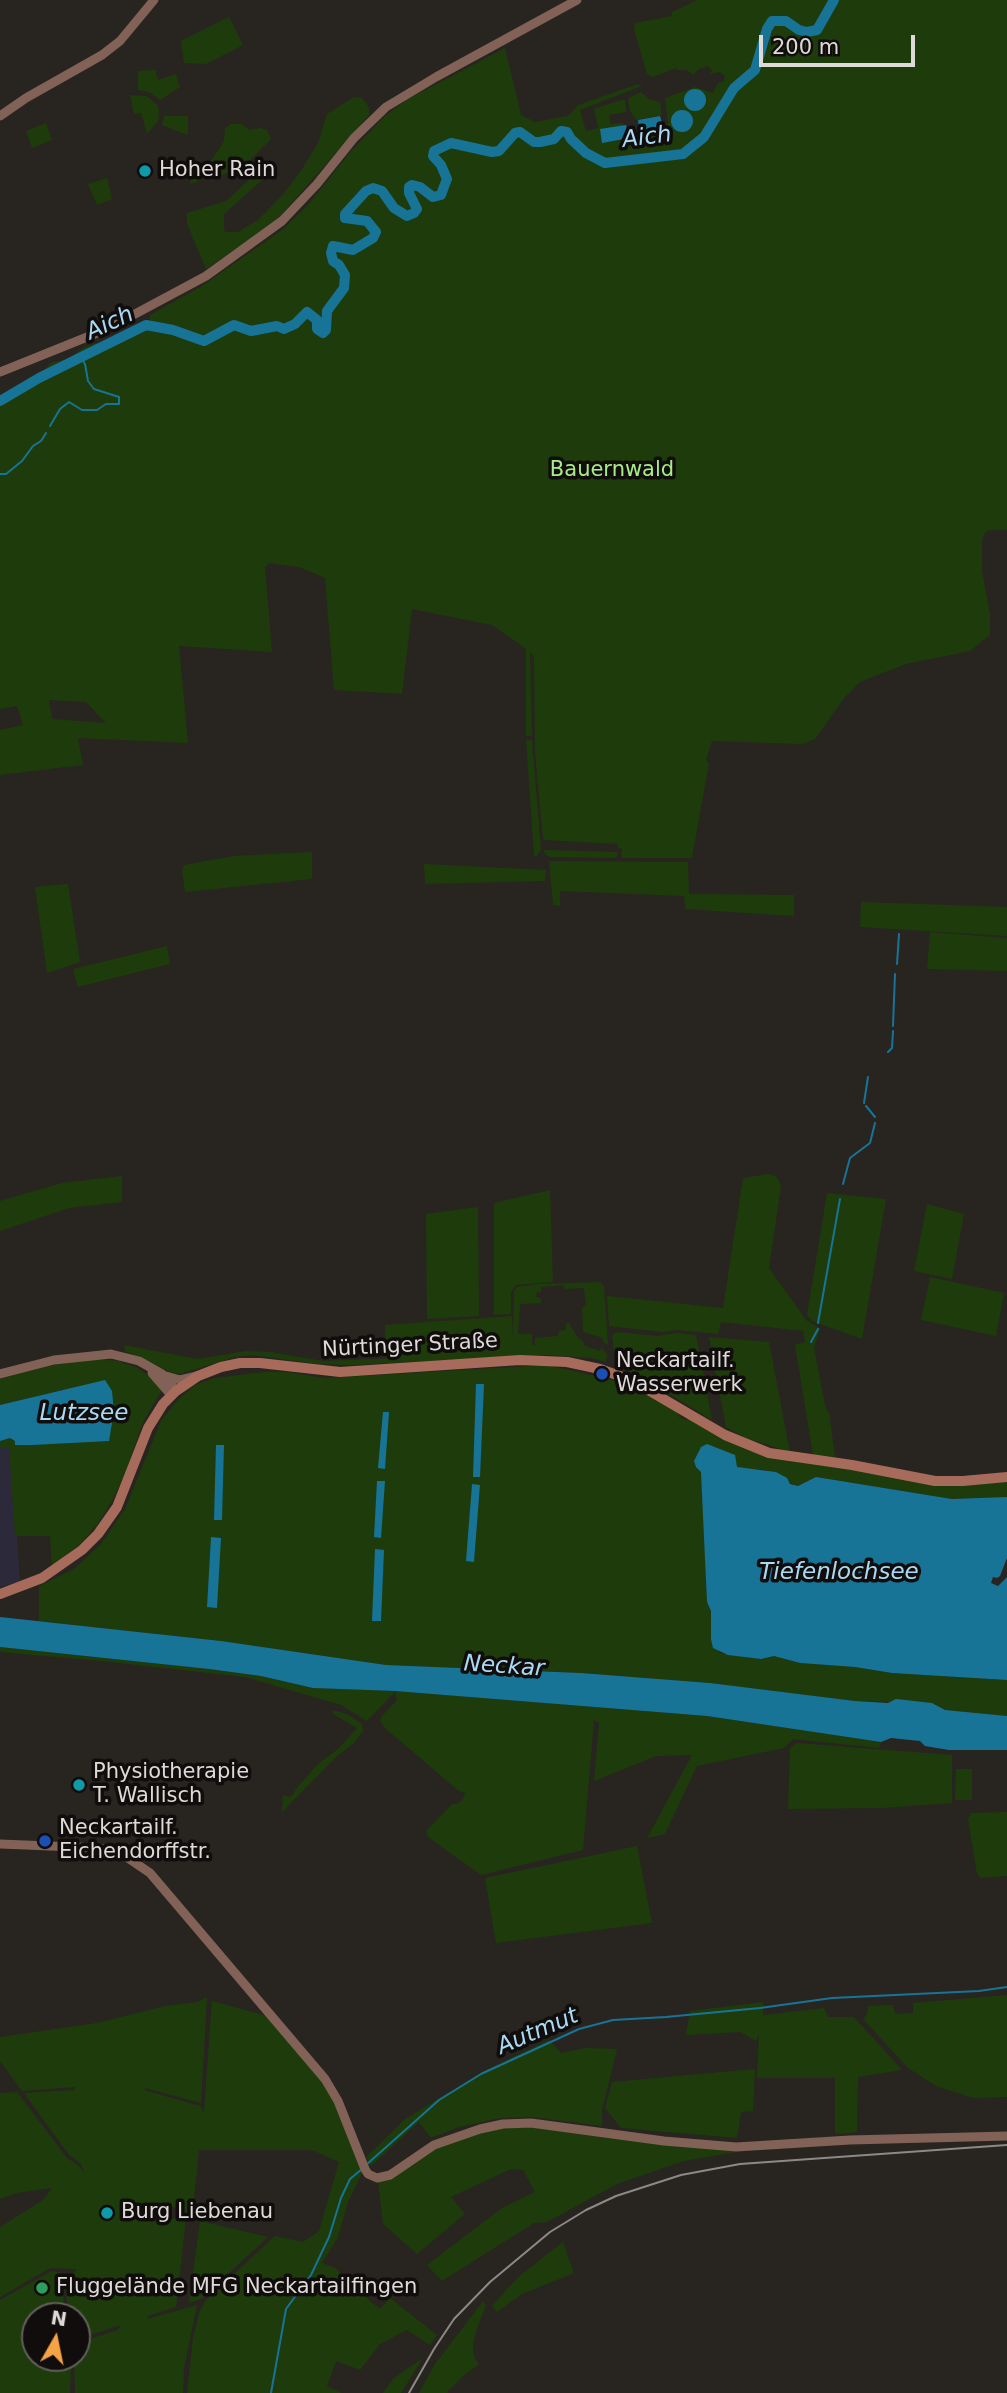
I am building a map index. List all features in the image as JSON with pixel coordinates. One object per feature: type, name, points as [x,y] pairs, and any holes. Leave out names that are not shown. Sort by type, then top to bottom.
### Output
[{"type":"main road","name":"Nürtinger Straße","points":[[0,1594],[24,1587],[57,1570],[82,1550],[98,1534],[121,1498],[150,1422],[173,1393],[198,1376],[229,1365],[250,1363],[340,1372],[535,1360],[568,1362],[607,1371],[647,1388],[733,1439],[769,1452],[935,1481],[1007,1477]]},
{"type":"street","points":[[0,116],[26,98],[102,55],[120,41],[154,0]]},
{"type":"street","points":[[0,372],[107,329],[206,276],[282,221],[317,184],[354,138],[386,107],[577,0]]},
{"type":"street","points":[[0,1374],[54,1360],[103,1353],[120,1355],[172,1379],[198,1376]]},
{"type":"street","points":[[147,1366],[173,1393]]},
{"type":"street","points":[[162,1374],[173,1393]]},
{"type":"street","points":[[0,1844],[86,1846],[118,1853],[150,1873],[325,2079],[337,2098],[365,2169],[373,2177],[382,2178],[434,2145],[480,2129],[512,2124],[531,2123],[736,2147],[850,2140],[1007,2136]]},
{"type":"shaded area","points":[[0,1446],[11,1446],[20,1582],[0,1587]]},
{"type":"green space","name":"Bauernwald","points":[[697,0],[1007,0],[1007,530],[985,532],[982,541],[982,571],[990,614],[990,635],[970,651],[906,664],[860,682],[845,697],[815,739],[803,744],[712,741],[706,760],[709,763],[692,858],[621,858],[622,849],[618,848],[618,844],[543,840],[535,752],[534,656],[530,653],[532,736],[526,736],[526,649],[518,643],[492,625],[412,609],[402,694],[334,690],[325,578],[299,567],[269,563],[265,567],[272,652],[179,646],[188,743],[78,738],[83,765],[0,775],[0,730],[23,725],[17,706],[0,709],[0,395],[38,377],[51,362],[67,360],[84,347],[150,323],[150,315],[202,286],[282,230],[308,205],[351,151],[385,116],[408,99],[505,48],[521,115],[535,122],[568,116],[578,105],[638,84],[642,86],[580,110],[586,131],[598,128],[594,109],[625,100],[626,112],[609,115],[610,124],[623,123],[625,133],[637,131],[641,138],[664,134],[665,125],[668,124],[665,98],[695,87],[713,93],[725,76],[720,72],[709,74],[712,71],[708,66],[693,75],[687,70],[676,68],[653,77],[647,74],[634,29],[635,23],[672,16],[672,12]],"holes":[[[49,700],[86,702],[106,723],[52,719]]]},
{"type":"green space","points":[[229,17],[243,45],[206,64],[184,63],[181,41]]},
{"type":"green space","points":[[155,70],[158,80],[176,74],[180,87],[160,100],[149,92],[138,90],[138,71]]},
{"type":"green space","points":[[641,92],[649,99],[660,102],[662,115],[636,120],[630,111],[628,98]]},
{"type":"green space","points":[[130,95],[147,96],[159,109],[158,121],[147,134],[141,113],[134,114]]},
{"type":"green space","points":[[354,97],[362,98],[369,108],[369,115],[276,221],[206,269],[187,224],[187,213],[226,201],[253,176],[269,170],[271,176],[261,181],[224,214],[225,232],[238,232],[258,220],[300,172],[318,143],[327,114]]},
{"type":"green space","points":[[164,116],[188,116],[188,135],[162,125]]},
{"type":"green space","points":[[46,123],[52,140],[32,148],[26,131]]},
{"type":"green space","points":[[231,124],[242,124],[249,130],[267,130],[271,139],[243,167],[190,184],[191,170],[211,161],[224,141],[225,128]]},
{"type":"green space","points":[[107,178],[112,199],[97,205],[88,184]]},
{"type":"green space","points":[[532,739],[541,850],[537,856],[534,856],[526,740]]},
{"type":"green space","points":[[544,850],[618,852],[617,858],[550,857]]},
{"type":"green space","points":[[312,852],[312,879],[185,892],[182,870],[184,865],[234,856]]},
{"type":"green space","points":[[549,861],[688,862],[689,894],[794,895],[794,916],[685,909],[684,896],[560,891],[560,906],[553,905]]},
{"type":"green space","points":[[424,864],[546,870],[545,881],[425,884]]},
{"type":"green space","points":[[68,884],[80,962],[47,973],[35,887]]},
{"type":"green space","points":[[861,902],[1007,907],[1007,936],[860,927]]},
{"type":"green space","points":[[930,932],[1007,938],[1007,971],[927,969]]},
{"type":"green space","points":[[167,946],[170,964],[78,987],[73,969]]},
{"type":"green space","points":[[768,1174],[777,1177],[781,1186],[769,1268],[807,1321],[820,1328],[814,1348],[826,1410],[829,1412],[835,1457],[813,1455],[795,1345],[805,1342],[803,1331],[721,1322],[718,1334],[677,1330],[661,1332],[609,1326],[607,1296],[723,1308],[743,1178]]},
{"type":"green space","points":[[122,1176],[122,1202],[69,1208],[0,1231],[0,1201],[62,1183]]},
{"type":"green space","points":[[550,1190],[553,1282],[516,1285],[511,1292],[511,1314],[494,1315],[494,1203]]},
{"type":"green space","points":[[827,1193],[886,1199],[862,1339],[812,1321],[807,1315]]},
{"type":"green space","points":[[927,1204],[964,1214],[952,1279],[914,1271]]},
{"type":"green space","points":[[478,1207],[479,1316],[427,1319],[426,1214]]},
{"type":"green space","points":[[930,1277],[1004,1293],[996,1336],[921,1320]]},
{"type":"green space","points":[[600,1282],[604,1286],[608,1345],[603,1342],[603,1338],[583,1332],[582,1307],[586,1306],[584,1288],[565,1289],[563,1285],[541,1287],[541,1292],[537,1292],[536,1297],[541,1299],[541,1303],[520,1304],[518,1334],[532,1334],[532,1345],[535,1345],[535,1338],[558,1336],[559,1331],[566,1330],[566,1323],[569,1323],[578,1338],[584,1342],[583,1345],[600,1351],[602,1347],[607,1355],[606,1362],[592,1358],[549,1355],[351,1365],[318,1364],[253,1355],[235,1357],[180,1374],[125,1351],[124,1345],[197,1359],[246,1351],[271,1352],[323,1361],[402,1358],[386,1358],[385,1325],[512,1316],[513,1339],[514,1291],[517,1287]]},
{"type":"green space","points":[[617,1332],[658,1336],[677,1333],[696,1335],[712,1420],[645,1379],[616,1365],[612,1335]]},
{"type":"green space","points":[[709,1337],[769,1342],[790,1452],[746,1438],[726,1427]]},
{"type":"green space","points":[[93,1359],[118,1361],[138,1368],[162,1390],[143,1422],[125,1474],[97,1525],[80,1544],[52,1566],[50,1536],[15,1536],[9,1447],[0,1447],[0,1441],[10,1438],[15,1441],[15,1445],[32,1445],[112,1430],[112,1391],[63,1390],[0,1405],[0,1379],[47,1366]]},
{"type":"green space","points":[[547,1365],[625,1383],[678,1411],[679,1417],[686,1420],[691,1418],[731,1442],[905,1479],[1007,1480],[1007,1497],[952,1499],[816,1477],[798,1486],[776,1472],[758,1469],[699,1469],[705,1516],[707,1602],[711,1611],[711,1639],[720,1653],[761,1659],[774,1656],[800,1663],[892,1673],[1007,1680],[1007,1716],[945,1710],[932,1703],[855,1701],[710,1683],[581,1673],[386,1665],[221,1641],[39,1621],[39,1586],[74,1569],[101,1544],[125,1509],[161,1421],[176,1402],[195,1385],[215,1378],[264,1372],[286,1372],[325,1378]],"holes":[[[472,1485],[480,1485],[474,1561],[467,1561]]]},
{"type":"green space","points":[[0,1647],[209,1669],[261,1676],[313,1688],[395,1691],[707,1716],[881,1742],[879,1748],[793,1739],[784,1748],[697,1766],[665,1834],[647,1838],[692,1755],[656,1756],[594,1781],[599,1723],[594,1720],[583,1850],[481,1875],[428,1837],[426,1831],[452,1804],[458,1804],[463,1799],[465,1792],[459,1791],[380,1721],[397,1700],[395,1692],[367,1721],[341,1705],[245,1677],[0,1652]]},
{"type":"green space","points":[[333,1710],[347,1714],[362,1724],[363,1731],[354,1743],[337,1756],[282,1812],[283,1795],[293,1795],[317,1765],[339,1748],[357,1728],[333,1714]]},
{"type":"green space","points":[[797,1743],[952,1755],[952,1803],[882,1808],[788,1809],[790,1748]]},
{"type":"green space","points":[[956,1769],[972,1769],[972,1800],[955,1800]]},
{"type":"green space","points":[[1007,1812],[1007,1876],[981,1878],[977,1874],[968,1819],[971,1813]]},
{"type":"green space","points":[[637,1846],[652,1923],[496,1943],[485,1878]]},
{"type":"green space","points":[[1007,1995],[1007,2097],[973,2098],[936,2086],[908,2068],[863,2019],[868,2006],[893,2005],[895,2014],[913,2013],[913,2003]]},
{"type":"green space","points":[[207,1997],[201,2103],[145,2088],[144,2090],[200,2106],[204,2112],[212,2001],[271,2017],[333,2093],[364,2169],[348,2202],[338,2237],[322,2263],[336,2268],[345,2281],[380,2309],[390,2298],[437,2335],[430,2345],[407,2330],[380,2344],[360,2370],[336,2361],[327,2386],[342,2393],[187,2393],[193,2338],[199,2313],[206,2300],[275,2236],[303,2242],[319,2231],[339,2162],[312,2150],[199,2150],[192,2216],[167,2204],[172,2213],[163,2221],[186,2217],[176,2307],[148,2316],[147,2319],[197,2305],[184,2368],[183,2393],[75,2393],[74,2372],[91,2372],[91,2339],[118,2330],[121,2325],[91,2335],[91,2302],[67,2302],[65,2276],[73,2277],[76,2269],[50,2268],[0,2297],[0,2227],[43,2200],[52,2188],[16,2193],[0,2199],[0,2093],[17,2092],[67,2158],[86,2174],[24,2093],[74,2090],[75,2087],[22,2091],[0,2061],[0,2037],[97,2023],[165,2006],[198,2002]]},
{"type":"green space","points":[[763,2002],[763,2015],[824,2008],[828,2017],[854,2017],[902,2070],[858,2077],[857,2132],[835,2134],[835,2078],[757,2078],[759,2034],[756,2041],[740,2032],[686,2035],[690,2011]]},
{"type":"green space","points":[[549,2040],[561,2053],[586,2048],[617,2049],[602,2110],[602,2126],[533,2117],[500,2118],[459,2127],[431,2138],[419,2122],[371,2166],[366,2157],[405,2119],[486,2070]]},
{"type":"green space","points":[[755,2069],[753,2111],[741,2112],[737,2138],[621,2128],[605,2108],[612,2082]]},
{"type":"green space","points":[[531,2126],[737,2152],[684,2161],[617,2184],[547,2222],[534,2223],[442,2281],[427,2265],[502,2208],[535,2192],[523,2170],[511,2169],[451,2197],[465,2214],[417,2254],[383,2224],[378,2181],[442,2143],[500,2127]]},
{"type":"green space","points":[[200,2221],[268,2237],[201,2299],[189,2303]]},
{"type":"green space","points":[[563,2242],[574,2273],[522,2294],[497,2312],[492,2306],[518,2277]]},
{"type":"green space","points":[[52,2271],[61,2273],[64,2302],[21,2302],[21,2372],[71,2372],[70,2393],[0,2393],[0,2300]]},
{"type":"green space","points":[[483,2301],[486,2306],[473,2345],[474,2357],[479,2364],[462,2377],[447,2392],[449,2393],[419,2393],[435,2364]]},
{"type":"green space","points":[[423,2358],[401,2393],[383,2393],[394,2378]]},
{"type":"water","points":[[695,89],[703,92],[706,100],[703,108],[695,111],[687,108],[684,100],[687,92]]},
{"type":"water","points":[[682,110],[690,113],[693,121],[690,129],[682,132],[674,129],[671,121],[674,113]]},
{"type":"water","points":[[660,116],[665,132],[663,134],[640,136],[638,120]]},
{"type":"water","points":[[626,125],[629,138],[602,143],[600,129]]},
{"type":"water","name":"Lutzsee","points":[[105,1380],[112,1391],[114,1412],[109,1441],[15,1445],[15,1441],[10,1438],[0,1441],[0,1405]]},
{"type":"water","points":[[476,1384],[484,1384],[480,1477],[473,1477]]},
{"type":"water","points":[[383,1412],[389,1412],[385,1469],[378,1468]]},
{"type":"water","name":"Tiefenlochsee","points":[[707,1444],[735,1455],[737,1467],[776,1472],[787,1478],[790,1484],[798,1486],[816,1477],[952,1499],[1007,1497],[1007,1558],[1000,1576],[993,1577],[991,1583],[998,1586],[1007,1577],[1007,1680],[892,1673],[800,1663],[774,1656],[761,1659],[728,1655],[713,1648],[711,1611],[707,1602],[701,1472],[694,1461],[701,1447]]},
{"type":"water","points":[[216,1445],[224,1445],[222,1520],[214,1520]]},
{"type":"water","points":[[377,1481],[385,1481],[381,1538],[374,1537]]},
{"type":"water","points":[[472,1484],[480,1485],[474,1562],[466,1561]]},
{"type":"water","points":[[211,1537],[221,1538],[217,1608],[207,1607]]},
{"type":"water","points":[[375,1549],[384,1550],[381,1621],[372,1621]]},
{"type":"water","points":[[0,1617],[221,1641],[386,1665],[581,1673],[710,1683],[855,1701],[888,1703],[896,1699],[932,1703],[945,1710],[1007,1716],[1007,1750],[949,1750],[925,1746],[920,1741],[891,1738],[881,1742],[707,1716],[395,1691],[313,1688],[261,1676],[209,1669],[0,1647]]},
{"type":"waterway","name":"Aich","points":[[0,401],[39,378],[146,325],[173,330],[204,341],[234,325],[251,331],[277,326],[284,329],[295,324],[307,312],[317,320],[317,329],[323,333],[326,330],[327,311],[344,288],[345,275],[333,261],[333,246],[353,250],[373,238],[376,232],[367,221],[345,218],[345,214],[366,191],[373,188],[382,191],[394,208],[407,216],[417,209],[409,193],[409,187],[412,185],[420,187],[433,197],[441,195],[447,179],[441,165],[433,156],[434,151],[451,143],[492,152],[499,151],[515,133],[520,132],[534,142],[554,139],[561,131],[567,132],[586,153],[605,163],[683,154],[704,137],[734,88],[755,70],[767,29],[772,21],[786,21],[807,32],[817,30],[834,0]]},
{"type":"waterway","points":[[50,426],[60,409],[69,402],[82,410],[97,410],[106,404],[119,404],[119,397],[94,389],[88,381],[81,358]]},
{"type":"waterway","points":[[0,474],[6,474],[22,461],[46,433]]},
{"type":"waterway","points":[[897,964],[899,934]]},
{"type":"waterway","points":[[893,1026],[895,974]]},
{"type":"waterway","points":[[888,1052],[892,1048],[893,1031]]},
{"type":"waterway","points":[[864,1103],[868,1077]]},
{"type":"waterway","points":[[866,1106],[875,1117]]},
{"type":"waterway","points":[[843,1184],[850,1158],[870,1143],[875,1123]]},
{"type":"waterway","points":[[818,1323],[840,1199]]},
{"type":"waterway","points":[[811,1342],[818,1329]]},
{"type":"waterway","name":"Autmut","points":[[366,2165],[439,2100],[481,2074],[579,2029],[613,2020],[760,2008],[832,1998],[979,1991],[1007,1987]]},
{"type":"waterway","name":"Autmut","points":[[271,2393],[286,2309],[311,2275],[329,2237],[350,2179],[362,2169]]},
{"type":"railway","points":[[409,2393],[454,2319],[490,2282],[550,2232],[616,2196],[681,2175],[740,2164],[1007,2145]]},
{"type":"place","name":"Hoher Rain","points":[[145,171]]},
{"type":"place","name":"Neckartailf. Wasserwerk","points":[[602,1374]]},
{"type":"place","name":"Physiotherapie T. Wallisch","points":[[79,1785]]},
{"type":"place","name":"Neckartailf. Eichendorffstr.","points":[[45,1841]]},
{"type":"place","name":"Burg Liebenau","points":[[107,2213]]},
{"type":"place","name":"Fluggelände MFG Neckartailfingen","points":[[42,2288]]},
{"type":"water label","name":"Neckar","points":[[504,1667]]}]
